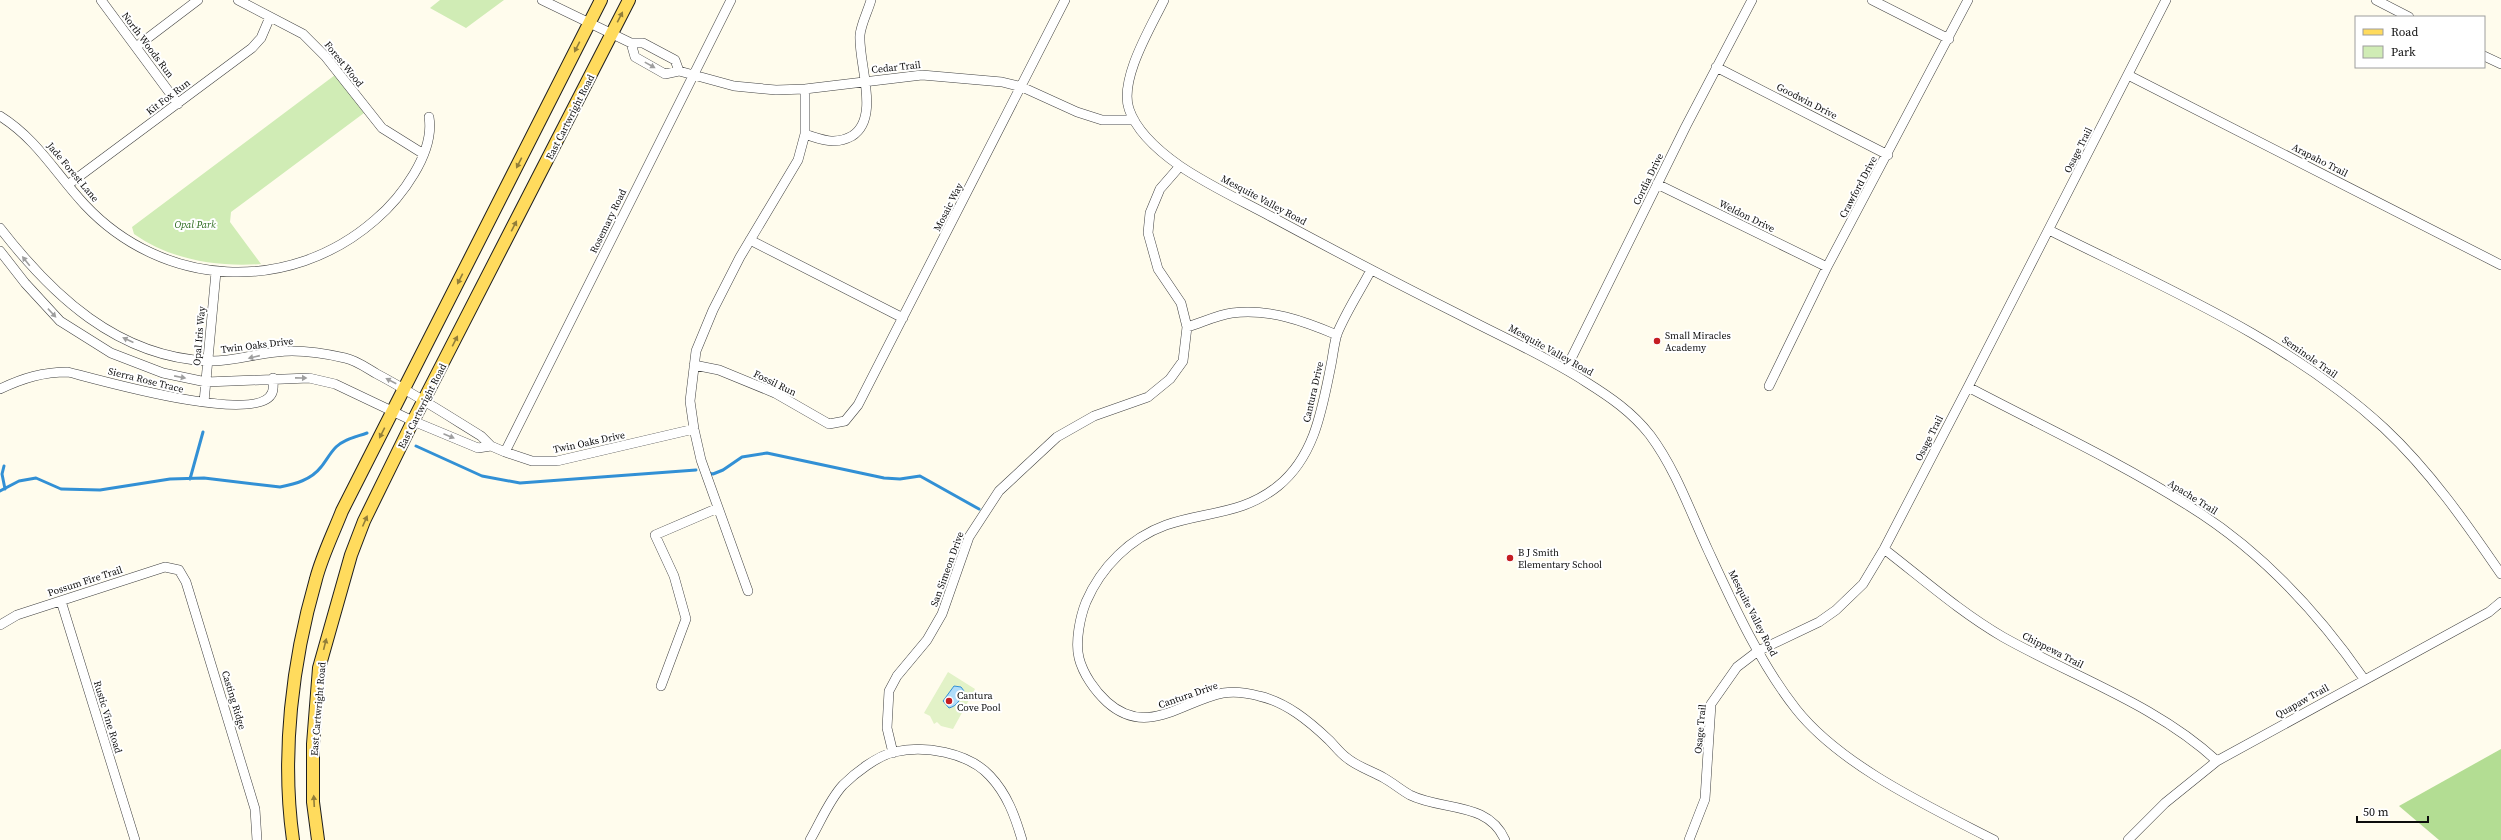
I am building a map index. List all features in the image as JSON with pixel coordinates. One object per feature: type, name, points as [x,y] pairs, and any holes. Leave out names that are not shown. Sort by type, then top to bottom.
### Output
[{"type":"main road","points":[[293,840],[289,811],[289,731],[300,650],[316,579],[342,512],[601,0]]},
{"type":"main road","name":"East Cartwright Road","points":[[318,840],[313,802],[313,744],[319,668],[351,555],[364,521],[413,421],[629,0]]},
{"type":"street","name":"North Woods Run","points":[[101,0],[178,104]]},
{"type":"street","points":[[136,47],[198,0]]},
{"type":"street","name":"Forest Wood","points":[[238,0],[303,34],[315,45],[382,128],[422,153]]},
{"type":"street","points":[[542,0],[631,43],[643,42],[675,60],[679,71]]},
{"type":"street","name":"Rosemary Road","points":[[505,452],[692,75],[731,0]]},
{"type":"street","points":[[805,134],[834,142],[847,139],[859,131],[865,122],[865,82],[860,34],[871,0]]},
{"type":"street","name":"Mosaic Way","points":[[845,421],[858,404],[903,318],[1065,0]]},
{"type":"street","name":"Mesquite Valley Road","points":[[1164,0],[1130,75],[1128,106],[1134,120],[1150,142],[1180,166],[1371,270],[1566,369],[1626,409],[1648,434],[1671,466],[1708,550],[1758,651],[1797,710],[1815,730],[1850,759],[1951,818],[1994,840]]},
{"type":"street","name":"Cordia Drive","points":[[1566,369],[1657,184],[1716,67],[1752,0]]},
{"type":"street","points":[[1872,0],[1949,39]]},
{"type":"street","name":"Crawford Drive","points":[[1770,386],[1827,267],[1888,155],[1968,0]]},
{"type":"street","name":"Osage Trail","points":[[1689,840],[1705,799],[1711,704],[1737,667],[1758,651],[1801,632],[1836,610],[1863,584],[1884,549],[2166,0]]},
{"type":"street","points":[[2376,0],[2407,16]]},
{"type":"street","name":"Kit Fox Run","points":[[69,184],[252,48],[261,38],[270,17]]},
{"type":"street","name":"Cedar Trail","points":[[631,43],[636,57],[665,74],[679,71],[734,86],[805,90],[922,74],[1002,82],[1022,87],[1078,112],[1102,120],[1134,120]]},
{"type":"street","points":[[2485,56],[2501,64]]},
{"type":"street","name":"Goodwin Drive","points":[[1716,67],[1888,155]]},
{"type":"street","name":"Arapaho Trail","points":[[2128,75],[2501,265]]},
{"type":"street","points":[[748,591],[701,460],[690,401],[694,365],[696,351],[713,310],[750,240],[798,160],[805,134],[805,90]]},
{"type":"street","name":"Jade Forest Lane","points":[[0,116],[34,143],[100,219],[136,244],[162,257],[216,272],[245,273],[269,270],[303,262],[343,244],[366,228],[402,193],[422,153],[430,133],[428,117]]},
{"type":"street","name":"San Simeon Drive","points":[[892,752],[886,728],[889,691],[897,676],[927,640],[942,614],[969,537],[999,491],[1057,437],[1094,416],[1148,397],[1170,379],[1183,361],[1187,327],[1180,302],[1158,269],[1148,233],[1150,213],[1160,189],[1180,166]]},
{"type":"street","name":"Weldon Drive","points":[[1657,184],[1827,267]]},
{"type":"street","name":"Twin Oaks Drive","points":[[0,228],[38,275],[73,308],[98,325],[129,341],[159,353],[208,361],[238,360],[275,352],[296,350],[347,358],[424,401],[481,436],[491,446],[532,461],[556,461],[694,429]]},
{"type":"street","name":"Seminole Trail","points":[[2049,230],[2224,318],[2280,349],[2316,373],[2359,406],[2413,458],[2463,519],[2501,574]]},
{"type":"street","points":[[750,240],[903,318]]},
{"type":"street","name":"Twin Oaks Drive","points":[[0,251],[25,283],[66,325],[111,353],[163,373],[206,382],[273,378],[309,378],[335,384],[413,421],[478,448],[491,446]]},
{"type":"street","name":"Cantura Drive","points":[[1371,270],[1337,335],[1320,421],[1303,456],[1292,473],[1264,497],[1243,507],[1167,525],[1144,536],[1126,548],[1103,572],[1091,592],[1082,618],[1078,657],[1087,676],[1101,696],[1116,710],[1136,717],[1156,717],[1223,693],[1241,692],[1280,702],[1305,720],[1346,758],[1413,796],[1466,808],[1484,816],[1502,834],[1505,840]]},
{"type":"street","name":"Opal Iris Way","points":[[204,402],[216,272]]},
{"type":"street","points":[[1187,327],[1231,313],[1254,312],[1295,319],[1337,335]]},
{"type":"street","name":"Fossil Run","points":[[694,365],[719,370],[774,394],[829,424],[845,421]]},
{"type":"street","name":"Sierra Rose Trace","points":[[0,389],[33,375],[49,372],[68,372],[183,401],[241,404],[258,401],[272,393],[273,378]]},
{"type":"street","name":"Apache Trail","points":[[1968,387],[2121,467],[2189,506],[2220,528],[2286,583],[2338,642],[2364,679]]},
{"type":"street","points":[[661,686],[686,619],[674,576],[655,535],[718,508]]},
{"type":"street","name":"Chippewa Trail","points":[[1884,549],[1979,621],[2004,637],[2133,703],[2198,743],[2217,761]]},
{"type":"street","name":"Possum Fire Trail","points":[[0,625],[17,615],[165,567],[179,570]]},
{"type":"street","name":"Casting Ridge","points":[[179,570],[186,582],[255,809],[257,840]]},
{"type":"street","name":"Rustic Vine Road","points":[[61,601],[135,840]]},
{"type":"street","name":"Quapaw Trail","points":[[2128,840],[2165,803],[2217,761],[2364,679],[2489,612],[2501,602]]},
{"type":"street","points":[[810,840],[842,786],[859,772],[892,752],[928,750],[952,754],[973,762],[990,775],[1005,795],[1015,816],[1022,840]]},
{"type":"green space","points":[[440,0],[504,0],[466,28],[430,8]]},
{"type":"green space","name":"Opal Park","points":[[335,75],[364,113],[231,212],[230,222],[261,264],[244,265],[211,263],[195,260],[163,250],[134,234],[132,227]]},
{"type":"green space","name":"Cantura Cove Pool","points":[[948,672],[975,689],[953,729],[941,726],[937,722],[934,724],[930,716],[924,713]]},
{"type":"green space","points":[[2501,749],[2501,840],[2439,840],[2399,806]]},
{"type":"water","points":[[954,686],[961,687],[964,691],[958,702],[949,708],[943,701]]},
{"type":"waterway","points":[[190,479],[203,432]]},
{"type":"waterway","points":[[0,491],[19,481],[36,478],[61,489],[100,490],[170,479],[204,478],[280,487],[297,483],[308,478],[323,465],[339,444],[350,438],[367,433]]},
{"type":"waterway","points":[[416,446],[482,476],[520,483],[696,470]]},
{"type":"waterway","points":[[708,473],[713,474],[723,470],[742,457],[767,453],[884,478],[900,479],[920,476],[979,509]]},
{"type":"waterway","points":[[4,466],[2,474],[5,489]]},
{"type":"place","name":"Small Miracles Academy","points":[[1657,341]]},
{"type":"place","name":"B J Smith Elementary School","points":[[1510,558]]},
{"type":"place","name":"Cantura Cove Pool","points":[[949,701]]}]
